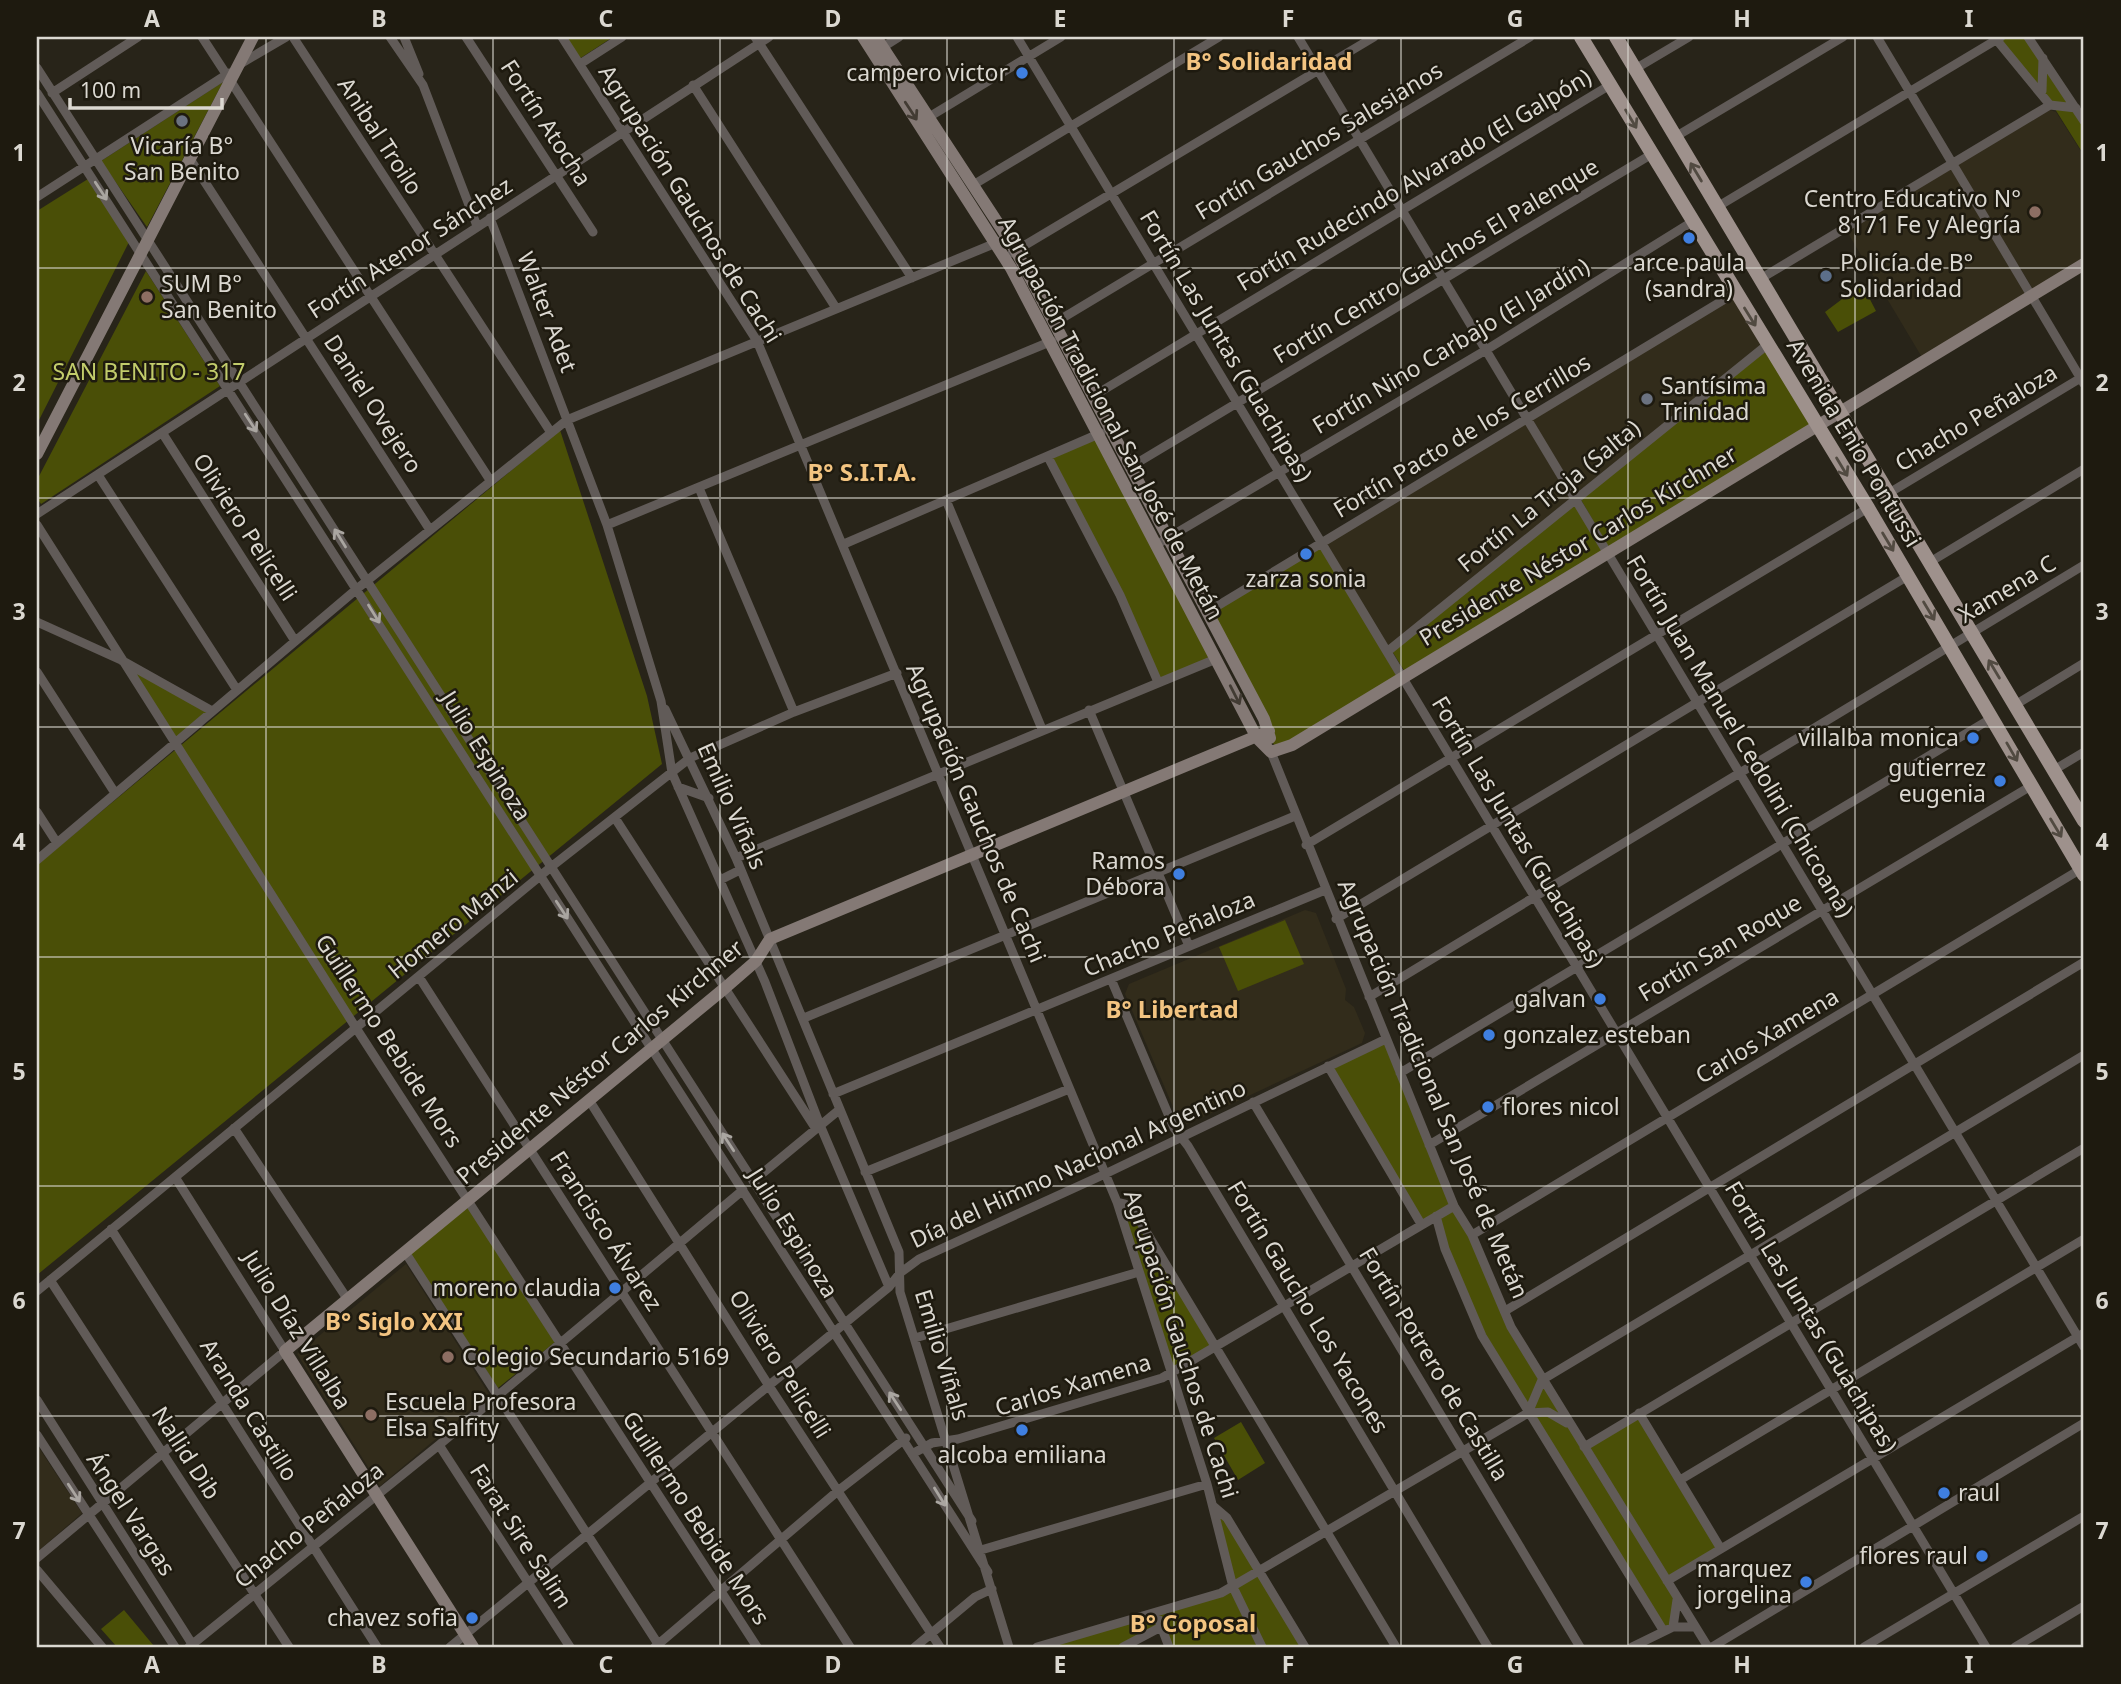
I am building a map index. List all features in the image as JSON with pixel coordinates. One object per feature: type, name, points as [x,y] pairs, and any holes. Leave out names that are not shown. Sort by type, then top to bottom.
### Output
[{"type":"main road","name":"Avenida Enio Pontussi","points":[[1581,37],[1868,508],[2083,872]]},
{"type":"main road","name":"Avenida Enio Pontussi","points":[[1616,37],[2084,821]]},
{"type":"street","points":[[52,93],[138,37]]},
{"type":"street","points":[[202,37],[490,480]]},
{"type":"street","points":[[37,454],[190,159],[228,78],[239,65],[253,37]]},
{"type":"street","points":[[239,65],[286,37]]},
{"type":"street","name":"Anibal Troilo","points":[[293,37],[550,431]]},
{"type":"street","points":[[390,37],[423,85]]},
{"type":"street","points":[[404,37],[478,226]]},
{"type":"street","name":"Fortín Atocha","points":[[466,37],[593,232]]},
{"type":"street","name":"Agrupación Gauchos de Cachi","points":[[562,37],[757,341],[940,772],[1117,1202],[1173,1373],[1213,1506],[1233,1587],[1262,1647]]},
{"type":"street","points":[[580,64],[622,37]]},
{"type":"street","name":"Fortín Atenor Sánchez","points":[[37,514],[163,435],[624,131],[757,40],[769,37]]},
{"type":"street","name":"Agrupación Tradicional San José de Metán","points":[[863,37],[877,46],[929,117],[973,185],[1002,241]]},
{"type":"street","points":[[877,46],[899,37]]},
{"type":"street","name":"Fortín Las Juntas (Guachipas)","points":[[1017,37],[1155,262],[1321,543],[1986,1647]]},
{"type":"street","points":[[929,117],[1061,37]]},
{"type":"street","points":[[973,185],[1219,37]]},
{"type":"street","name":"Fortín Juan Manuel Cedolini (Chicoana)","points":[[1298,37],[2036,1268],[2081,1335],[2084,1348]]},
{"type":"street","points":[[1010,254],[1374,37]]},
{"type":"street","name":"Fortín Gauchos Salesianos","points":[[1056,322],[1530,37]]},
{"type":"street","points":[[1635,69],[1689,37]]},
{"type":"street","points":[[1675,136],[1843,37]]},
{"type":"street","points":[[1877,37],[2083,379]]},
{"type":"street","points":[[2028,37],[2084,121]]},
{"type":"street","points":[[1717,207],[1911,93],[1997,38],[2050,105]]},
{"type":"street","points":[[757,40],[912,278]]},
{"type":"street","name":"Agrupación Tradicional San José de Metán","points":[[877,46],[1056,322],[1209,611],[1269,731],[1271,752],[1336,919],[1454,1206],[1472,1235],[1504,1311],[1542,1380],[1710,1647]]},
{"type":"street","points":[[2042,92],[2043,58]]},
{"type":"street","name":"Julio Espinoza","points":[[37,68],[551,867],[743,1190],[988,1572]]},
{"type":"street","points":[[37,197],[228,78]]},
{"type":"street","points":[[693,85],[836,308]]},
{"type":"street","name":"Fortín Rudecindo Alvarado (El Galpón)","points":[[1095,395],[1610,85]]},
{"type":"street","name":"Julio Espinoza","points":[[37,93],[358,588],[540,877],[753,1181],[972,1521]]},
{"type":"street","points":[[1760,279],[2050,105],[2076,108]]},
{"type":"street","name":"Fortín Centro Gauchos El Palenque","points":[[1132,466],[1652,154]]},
{"type":"street","name":"Daniel Ovejero","points":[[190,159],[430,530]]},
{"type":"street","name":"Walter Adet","points":[[490,218],[607,525],[661,701]]},
{"type":"street","name":"Fortín Nino Carbajo (El Jardín)","points":[[1156,545],[1486,349],[1692,222]]},
{"type":"street","points":[[37,860],[295,640],[550,431],[567,420],[1002,241]]},
{"type":"street","name":"Agrupación Tradicional San José de Metán","points":[[1010,254],[1050,342],[1098,435],[1257,738],[1271,752]]},
{"type":"street","name":"Presidente Néstor Carlos Kirchner","points":[[1271,752],[1292,745],[2084,264]]},
{"type":"street","name":"Fortín Pacto de los Cerrillos","points":[[1209,611],[1529,420],[1735,293]]},
{"type":"street","points":[[607,525],[1063,335]]},
{"type":"street","name":"Fortín La Troja (Salta)","points":[[1388,651],[1767,345]]},
{"type":"street","name":"Chacho Peñaloza","points":[[1888,493],[2083,379]]},
{"type":"street","points":[[844,544],[1112,428]]},
{"type":"street","name":"Oliviero Pelicelli","points":[[163,435],[295,640]]},
{"type":"street","points":[[1048,457],[1120,594],[1158,682]]},
{"type":"street","points":[[1930,562],[2084,470]]},
{"type":"street","points":[[98,475],[237,690]]},
{"type":"street","points":[[699,488],[794,712]]},
{"type":"street","points":[[946,500],[1042,729]]},
{"type":"street","points":[[1307,845],[1868,508]]},
{"type":"street","name":"Guillermo Bebide Mors","points":[[37,525],[356,1028],[470,1199],[560,1344],[757,1647]]},
{"type":"street","name":"Xamena C","points":[[1369,997],[2084,565]]},
{"type":"street","points":[[1336,919],[1908,576]]},
{"type":"street","points":[[37,622],[121,660],[212,711]]},
{"type":"street","points":[[736,858],[1216,659]]},
{"type":"street","points":[[2015,705],[2084,663]]},
{"type":"street","points":[[37,672],[115,793]]},
{"type":"street","name":"Homero Manzi","points":[[37,1291],[551,867],[690,758],[794,712],[897,673]]},
{"type":"street","name":"Emilio Viñals","points":[[661,701],[736,858],[899,1252],[900,1292],[1009,1647]]},
{"type":"street","name":"Emilio Viñals","points":[[661,701],[672,773],[756,961],[818,1127],[889,1287]]},
{"type":"street","points":[[1088,710],[1189,946]]},
{"type":"street","points":[[1400,1073],[1992,718]]},
{"type":"street","name":"Presidente Néstor Carlos Kirchner","points":[[37,1558],[725,988],[756,961],[770,939],[1269,731]]},
{"type":"street","points":[[2054,770],[2084,752]]},
{"type":"street","name":"Fortín San Roque","points":[[1430,1145],[2031,786]]},
{"type":"street","points":[[678,787],[709,798]]},
{"type":"street","points":[[37,812],[57,843]]},
{"type":"street","points":[[804,1018],[1295,816]]},
{"type":"street","points":[[615,817],[818,1127]]},
{"type":"street","points":[[720,880],[740,870]]},
{"type":"street","name":"Carlos Xamena","points":[[1472,1235],[2083,872]]},
{"type":"street","name":"Chacho Peñaloza","points":[[833,1094],[1325,890]]},
{"type":"street","points":[[1504,1311],[2084,962]]},
{"type":"street","name":"Francisco Álvarez","points":[[419,977],[850,1647]]},
{"type":"street","name":"Fortín Gaucho Los Yacones","points":[[1111,979],[1174,1128],[1284,1305],[1488,1647]]},
{"type":"street","name":"Día del Himno Nacional Argentino","points":[[450,1647],[713,1433],[919,1259],[1105,1174],[1386,1039]]},
{"type":"street","points":[[1528,1413],[1542,1380],[2084,1055]]},
{"type":"street","points":[[1328,1066],[1421,1224]]},
{"type":"street","points":[[864,1172],[1069,1088]]},
{"type":"street","name":"Oliviero Pelicelli","points":[[589,1100],[769,1386],[940,1647]]},
{"type":"street","name":"Fortín Potrero de Castilla","points":[[1253,1102],[1580,1647]]},
{"type":"street","points":[[753,1181],[839,1110]]},
{"type":"street","points":[[234,1128],[348,1300]]},
{"type":"street","points":[[1584,1447],[2084,1148]]},
{"type":"street","name":"Julio Díaz Villalba","points":[[175,1177],[473,1647]]},
{"type":"street","name":"Chacho Peñaloza","points":[[192,1646],[439,1445],[743,1190]]},
{"type":"street","points":[[1117,1202],[1125,1204],[1141,1223],[1217,1345],[1396,1647]]},
{"type":"street","name":"Carlos Xamena","points":[[912,1454],[924,1446],[948,1442],[1173,1373],[1454,1206]]},
{"type":"street","points":[[1436,1216],[1445,1249],[1478,1329],[1528,1413],[1668,1628]]},
{"type":"street","name":"Aranda Castillo","points":[[111,1229],[377,1647]]},
{"type":"street","points":[[1680,1480],[2084,1239]]},
{"type":"street","points":[[405,1252],[658,1646],[839,1490],[903,1439],[916,1434]]},
{"type":"street","points":[[915,1338],[1139,1272]]},
{"type":"street","name":"Nallid Dib","points":[[50,1280],[289,1647]]},
{"type":"street","points":[[1667,1581],[2081,1335]]},
{"type":"street","name":"Ángel Vargas","points":[[37,1401],[192,1646]]},
{"type":"street","points":[[1037,1647],[1156,1613],[1233,1587],[1528,1413],[1548,1412],[1569,1424]]},
{"type":"street","points":[[1639,1413],[1721,1549]]},
{"type":"street","points":[[1710,1647],[2084,1423]]},
{"type":"street","name":"Ángel Vargas","points":[[37,1435],[174,1647]]},
{"type":"street","name":"Farat Sire Salim","points":[[439,1445],[570,1647]]},
{"type":"street","points":[[981,1550],[1206,1484]]},
{"type":"street","points":[[1213,1506],[1227,1518],[1305,1647]]},
{"type":"street","points":[[1864,1647],[2084,1516]]},
{"type":"street","points":[[37,1570],[103,1647]]},
{"type":"street","points":[[915,1647],[975,1597],[992,1590]]},
{"type":"street","points":[[1668,1628],[1677,1598]]},
{"type":"street","points":[[2015,1647],[2084,1606]]},
{"type":"street","points":[[1156,1613],[1159,1628],[1169,1647]]},
{"type":"street","points":[[1632,1647],[1668,1628],[1695,1627]]},
{"type":"street","points":[[1123,1647],[1159,1628]]},
{"type":"shaded area","name":"Centro Educativo N° 8171 Fe y Alegría","points":[[2050,110],[2056,112],[2084,156],[2084,260],[2034,291],[1957,164]]},
{"type":"shaded area","points":[[1950,167],[2027,295],[1923,359],[1846,230]]},
{"type":"shaded area","points":[[1735,294],[1766,345],[1388,651],[1321,543]]},
{"type":"shaded area","points":[[1305,910],[1316,913],[1346,989],[1345,1000],[1354,1007],[1365,1033],[1362,1043],[1188,1124],[1179,1121],[1125,994],[1129,984]]},
{"type":"shaded area","points":[[406,1264],[489,1394],[380,1486],[297,1354]]},
{"type":"shaded area","points":[[37,1445],[82,1513],[37,1552]]},
{"type":"green space","points":[[565,37],[613,37],[579,59]]},
{"type":"green space","points":[[1997,37],[2027,37],[2084,125],[2084,155],[2055,109]]},
{"type":"green space","name":"Vicaría B° San Benito","points":[[223,82],[147,227],[101,161]]},
{"type":"green space","points":[[88,179],[129,242],[37,424],[37,211]]},
{"type":"green space","name":"SAN BENITO - 317","points":[[146,271],[220,386],[41,504],[37,498],[37,480]]},
{"type":"green space","points":[[1862,284],[1876,311],[1838,332],[1825,312]]},
{"type":"green space","points":[[1765,348],[1813,425],[1609,548],[1580,498]]},
{"type":"green space","points":[[560,430],[647,696],[662,764],[37,1275],[37,865]]},
{"type":"green space","points":[[1098,435],[1216,659],[1158,682],[1048,457]]},
{"type":"green space","points":[[1574,504],[1604,552],[1405,672],[1392,651]]},
{"type":"green space","points":[[1321,543],[1403,677],[1292,745],[1275,747],[1209,611]]},
{"type":"green space","points":[[130,668],[208,711],[177,738]]},
{"type":"green space","points":[[1285,920],[1304,964],[1238,991],[1219,947]]},
{"type":"green space","points":[[1386,1039],[1511,1327],[1677,1598],[1673,1627],[1663,1630],[1482,1336],[1436,1216],[1421,1224],[1328,1066]]},
{"type":"green space","points":[[1117,1202],[1131,1210],[1217,1345],[1173,1373]]},
{"type":"green space","points":[[469,1205],[555,1342],[498,1388],[410,1254]]},
{"type":"green space","points":[[1638,1417],[1718,1547],[1667,1578],[1587,1448]]},
{"type":"green space","points":[[1241,1422],[1265,1463],[1238,1480],[1214,1438]]},
{"type":"green space","points":[[1213,1506],[1227,1518],[1305,1647],[1169,1647],[1159,1628],[1121,1647],[1037,1647],[1233,1587]]},
{"type":"green space","points":[[124,1610],[153,1647],[117,1647],[101,1629]]},
{"type":"place","name":"campero victor","points":[[1022,73]]},
{"type":"place","name":"Vicaría B° San Benito","points":[[182,121]]},
{"type":"place","name":"Centro Educativo N° 8171 Fe y Alegría","points":[[2035,212]]},
{"type":"place","name":"arce paula (sandra)","points":[[1689,238]]},
{"type":"place","name":"Policía de B° Solidaridad","points":[[1826,276]]},
{"type":"place","name":"SUM B° San Benito","points":[[147,297]]},
{"type":"place","name":"Santísima Trinidad","points":[[1647,399]]},
{"type":"place","name":"zarza sonia","points":[[1306,554]]},
{"type":"place","name":"villalba monica","points":[[1973,738]]},
{"type":"place","name":"gutierrez eugenia","points":[[2000,781]]},
{"type":"place","name":"Ramos Débora","points":[[1179,874]]},
{"type":"place","name":"galvan","points":[[1600,999]]},
{"type":"place","name":"gonzalez esteban","points":[[1489,1035]]},
{"type":"place","name":"flores nicol","points":[[1488,1107]]},
{"type":"place","name":"moreno claudia","points":[[615,1288]]},
{"type":"place","name":"Colegio Secundario 5169","points":[[448,1357]]},
{"type":"place","name":"Escuela Profesora Elsa Salfity","points":[[371,1415]]},
{"type":"place","name":"alcoba emiliana","points":[[1022,1430]]},
{"type":"place","name":"raul","points":[[1944,1493]]},
{"type":"place","name":"flores raul","points":[[1982,1556]]},
{"type":"place","name":"marquez jorgelina","points":[[1806,1582]]},
{"type":"place","name":"chavez sofia","points":[[472,1618]]},
{"type":"district","name":"B° Solidaridad","points":[[1269,62]]},
{"type":"district","name":"B° S.I.T.A.","points":[[862,473]]},
{"type":"district","name":"B° Libertad","points":[[1172,1010]]},
{"type":"district","name":"B° Siglo XXI","points":[[394,1322]]},
{"type":"district","name":"B° Coposal","points":[[1193,1624]]}]
